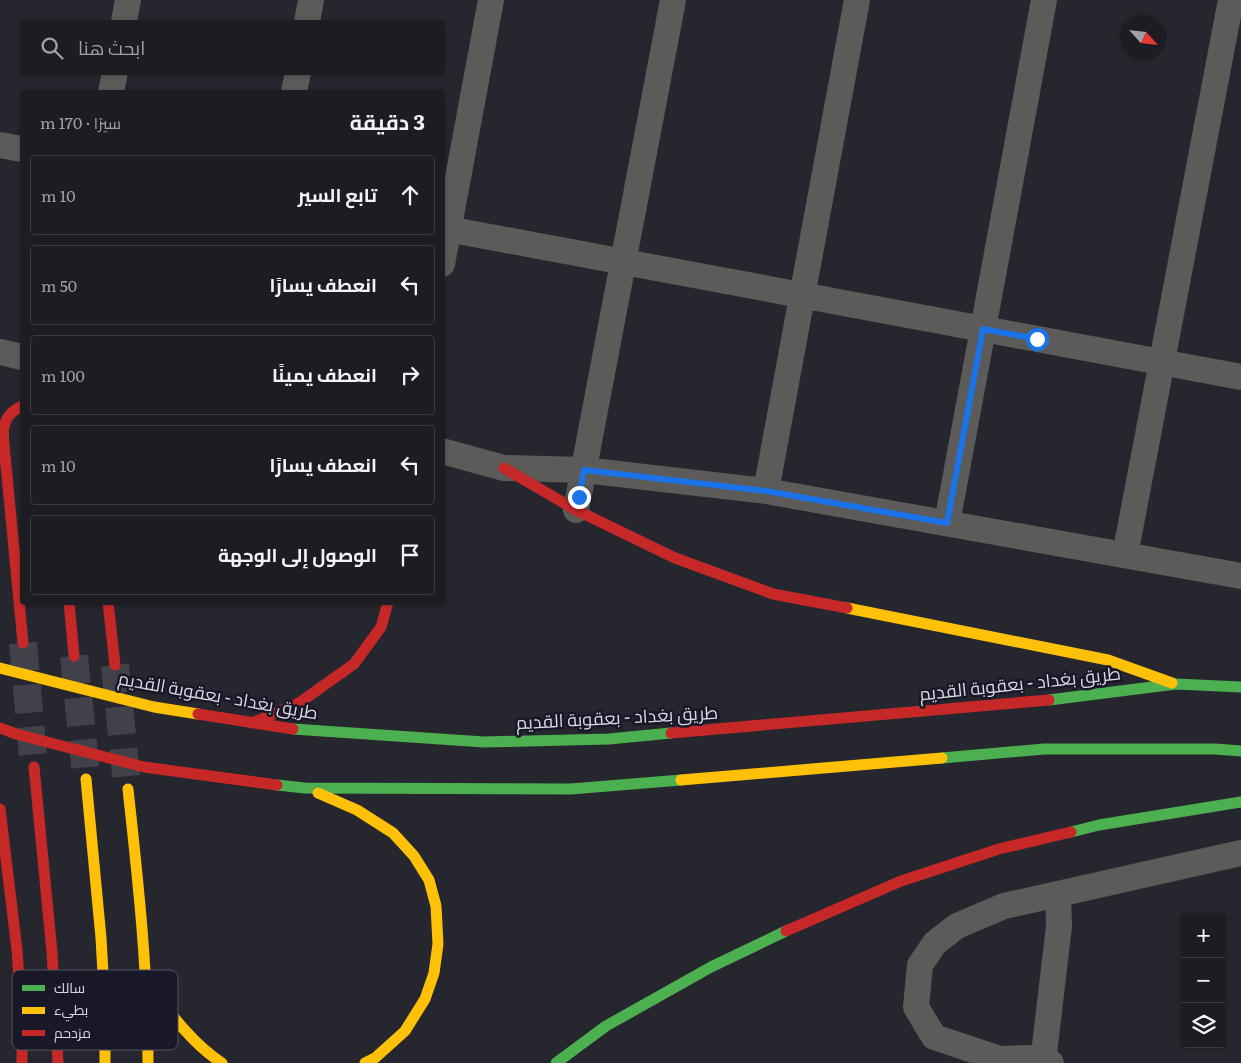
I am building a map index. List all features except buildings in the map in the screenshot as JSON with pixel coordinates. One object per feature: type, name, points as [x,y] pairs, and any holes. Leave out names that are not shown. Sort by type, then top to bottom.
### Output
[{"type":"main road","points":[[20,407],[8,415],[1,432],[22,643]]},
{"type":"main road","points":[[504,468],[576,510],[675,558],[773,594],[1108,660],[1176,684]]},
{"type":"main road","points":[[69,605],[74,656]]},
{"type":"main road","points":[[108,605],[115,665]]},
{"type":"main road","points":[[252,723],[299,703],[354,664],[381,627],[387,605]]},
{"type":"main road","name":"طريق بغداد - بعقوبة القديم","points":[[0,668],[154,706],[252,723],[293,729],[484,742],[609,740],[1069,698],[1176,684],[1241,687]]},
{"type":"main road","points":[[0,728],[16,734],[144,767],[277,786],[305,788],[572,789],[1044,749],[1215,749],[1241,751]]},
{"type":"main road","points":[[34,767],[53,970]]},
{"type":"main road","points":[[86,779],[103,970]]},
{"type":"main road","points":[[305,788],[357,810],[393,833],[414,856],[429,880],[436,906],[438,944],[434,973],[425,999],[405,1031],[375,1058],[365,1063]]},
{"type":"main road","points":[[128,789],[146,970]]},
{"type":"main road","points":[[556,1063],[606,1026],[711,967],[807,920],[900,881],[999,849],[1099,825],[1241,802]]},
{"type":"main road","points":[[0,809],[2,850],[19,970]]},
{"type":"main road","points":[[178,1021],[197,1042],[222,1063]]},
{"type":"main road","points":[[22,1050],[22,1063]]},
{"type":"main road","points":[[58,1050],[58,1063]]},
{"type":"main road","points":[[105,1050],[105,1063]]},
{"type":"main road","points":[[148,1050],[148,1063]]},
{"type":"street","points":[[124,20],[128,0]]},
{"type":"street","points":[[307,20],[311,0]]},
{"type":"street","points":[[491,0],[446,228],[1241,377]]},
{"type":"street","points":[[576,510],[673,0]]},
{"type":"street","points":[[766,491],[857,0]]},
{"type":"street","points":[[947,523],[1044,0]]},
{"type":"street","points":[[1124,555],[1231,0]]},
{"type":"street","points":[[111,90],[114,75]]},
{"type":"street","points":[[294,90],[297,75]]},
{"type":"street","points":[[0,145],[20,149]]},
{"type":"street","points":[[0,352],[20,357]]},
{"type":"street","points":[[445,451],[504,468],[584,470],[766,491],[1241,576]]},
{"type":"street","points":[[1058,894],[1059,926],[1047,1062],[1028,1058],[999,1061],[934,1037],[916,1007],[920,965],[935,943],[957,926],[1004,906],[1241,853]]},
{"type":"tunnel","points":[[23,643],[34,767]]},
{"type":"tunnel","points":[[74,656],[86,773]]},
{"type":"tunnel","points":[[115,665],[127,785]]},
{"type":"traffic: fast","points":[[1049,700],[1176,684],[1241,687]]},
{"type":"traffic: fast","points":[[293,729],[484,742],[609,739],[671,733]]},
{"type":"traffic: fast","points":[[942,758],[1044,749],[1215,749],[1241,751]]},
{"type":"traffic: fast","points":[[277,785],[305,788],[571,789],[681,780]]},
{"type":"traffic: fast","points":[[1071,832],[1099,825],[1241,802]]},
{"type":"traffic: fast","points":[[556,1063],[606,1026],[711,967],[786,931]]},
{"type":"traffic: slow","points":[[0,430],[3,434]]},
{"type":"traffic: slow","points":[[847,608],[1108,660],[1172,683]]},
{"type":"traffic: slow","points":[[0,668],[154,707],[198,714]]},
{"type":"traffic: slow","points":[[681,780],[942,758]]},
{"type":"traffic: slow","points":[[86,779],[103,970]]},
{"type":"traffic: slow","points":[[128,789],[139,891],[145,970]]},
{"type":"traffic: slow","points":[[318,793],[357,810],[393,833],[414,856],[429,880],[436,906],[438,944],[434,973],[425,999],[405,1031],[375,1058],[365,1063]]},
{"type":"traffic: slow","points":[[178,1021],[200,1046],[222,1063]]},
{"type":"traffic: slow","points":[[105,1050],[105,1063]]},
{"type":"traffic: slow","points":[[148,1050],[148,1063]]},
{"type":"traffic: jam","points":[[20,407],[8,417],[3,434],[23,643]]},
{"type":"traffic: jam","points":[[504,468],[576,510],[675,558],[773,594],[847,608]]},
{"type":"traffic: jam","points":[[69,605],[74,656]]},
{"type":"traffic: jam","points":[[108,605],[115,665]]},
{"type":"traffic: jam","points":[[252,723],[299,703],[354,664],[381,627],[387,605]]},
{"type":"traffic: jam","points":[[671,733],[1049,700]]},
{"type":"traffic: jam","points":[[198,714],[293,729]]},
{"type":"traffic: jam","points":[[0,728],[16,734],[144,767],[277,785]]},
{"type":"traffic: jam","points":[[34,767],[53,970]]},
{"type":"traffic: jam","points":[[0,809],[18,970]]},
{"type":"traffic: jam","points":[[786,931],[901,881],[999,849],[1071,832]]},
{"type":"traffic: jam","points":[[22,1050],[22,1063]]},
{"type":"traffic: jam","points":[[57,1050],[58,1063]]},
{"type":"route","points":[[579,497],[584,470],[766,491],[947,523],[983,329],[1037,339]]}]
